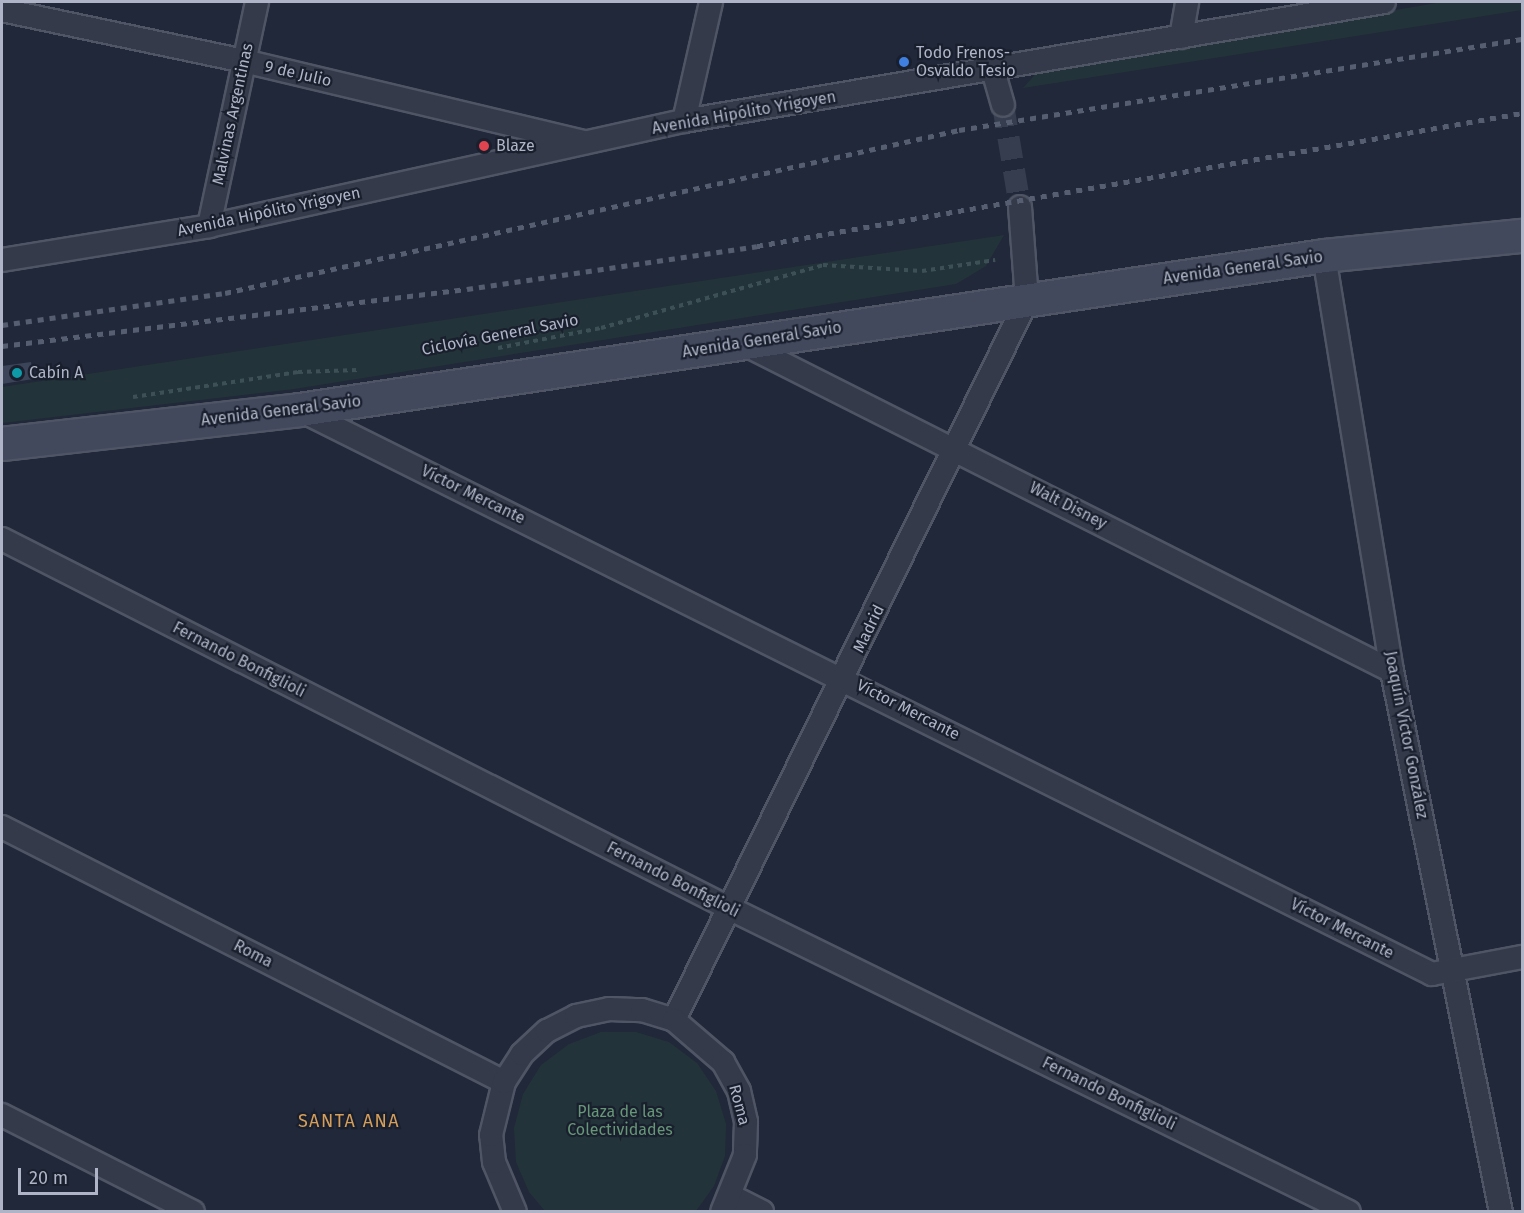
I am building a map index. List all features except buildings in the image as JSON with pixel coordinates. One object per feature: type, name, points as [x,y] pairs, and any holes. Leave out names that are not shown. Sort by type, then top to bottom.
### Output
[{"type":"main road","name":"Avenida General Savio","points":[[5,449],[300,410],[1324,256],[1522,236]]},
{"type":"street","name":"Malvinas Argentinas","points":[[209,226],[257,2]]},
{"type":"street","points":[[684,121],[711,2]]},
{"type":"street","points":[[1180,37],[1187,2]]},
{"type":"street","name":"Avenida Hipólito Yrigoyen","points":[[2,260],[209,226],[593,144],[684,121],[1384,2]]},
{"type":"street","name":"9 de Julio","points":[[2,10],[244,61],[593,144]]},
{"type":"street","points":[[993,70],[1003,105]]},
{"type":"street","points":[[1020,207],[1027,300]]},
{"type":"street","name":"Joaquín Víctor González","points":[[1324,256],[1392,671],[1501,1212]]},
{"type":"street","name":"Madrid","points":[[674,1020],[845,678],[1027,300]]},
{"type":"street","name":"Walt Disney","points":[[742,343],[957,449],[1392,671]]},
{"type":"street","name":"Víctor Mercante","points":[[300,410],[845,678],[1432,974],[1522,957]]},
{"type":"street","name":"Fernando Bonfiglioli","points":[[2,540],[730,909],[1349,1212]]},
{"type":"street","name":"Roma","points":[[2,826],[504,1082]]},
{"type":"street","name":"Roma","points":[[515,1212],[502,1189],[492,1144],[495,1108],[504,1082],[530,1046],[576,1016],[642,1010],[674,1020],[723,1062],[739,1091],[746,1122],[745,1155],[726,1204],[762,1212]]},
{"type":"street","points":[[2,1115],[193,1212]]},
{"type":"path","name":"Ciclovía General Savio","points":[[485,351],[601,328],[823,265],[922,271],[995,260]]},
{"type":"path","points":[[128,398],[298,372],[367,369]]},
{"type":"green space","points":[[1443,2],[1522,2],[1522,10],[1023,88],[1039,70]]},
{"type":"green space","points":[[1004,235],[986,266],[956,284],[294,389],[2,423],[2,387]]},
{"type":"green space","name":"Plaza de las Colectividades","points":[[601,1032],[636,1032],[669,1042],[697,1063],[716,1091],[726,1124],[725,1156],[714,1186],[696,1211],[545,1211],[529,1192],[516,1162],[514,1128],[523,1094],[541,1065],[569,1044]]},
{"type":"tunnel","points":[[1003,105],[1020,207]]},
{"type":"railway","points":[[2,325],[225,293],[959,130],[1522,39]]},
{"type":"railway","points":[[2,346],[467,289],[757,246],[1522,113]]},
{"type":"place","name":"Todo Frenos- Osvaldo Tesio","points":[[904,62]]},
{"type":"place","name":"Blaze","points":[[484,146]]},
{"type":"place","name":"Cabín A","points":[[17,373]]},
{"type":"district","name":"SANTA ANA","points":[[349,1121]]}]
